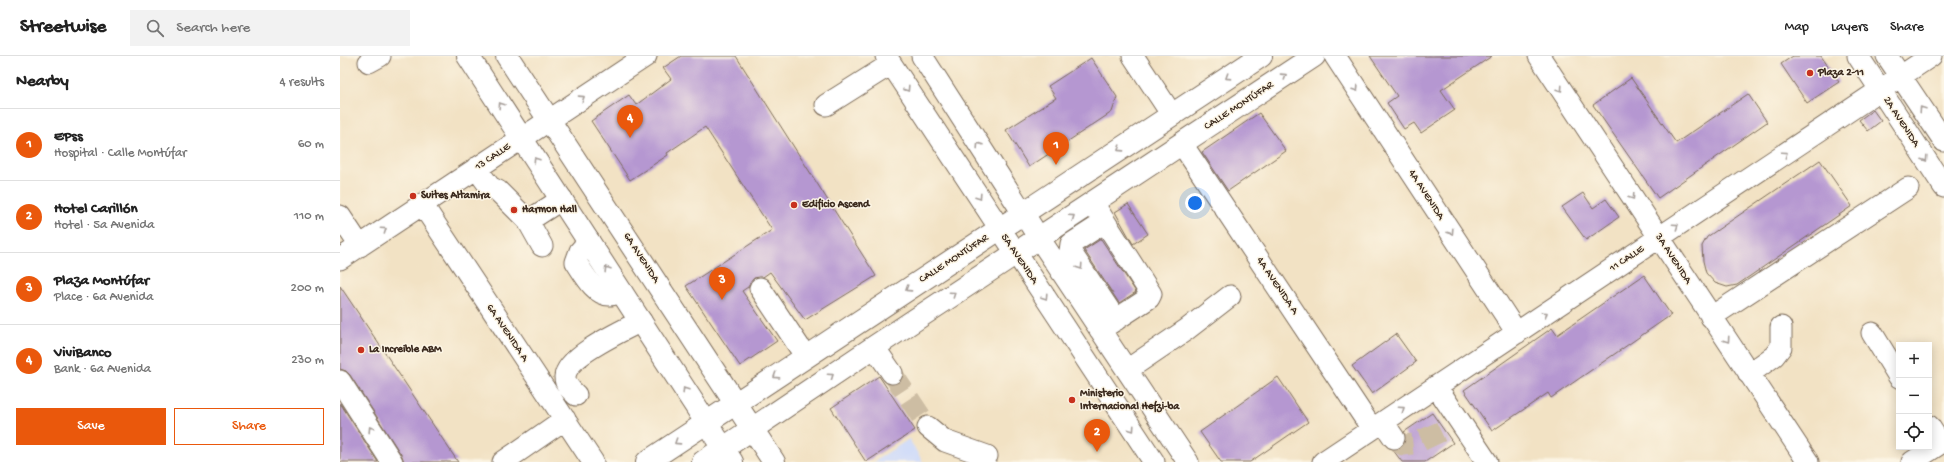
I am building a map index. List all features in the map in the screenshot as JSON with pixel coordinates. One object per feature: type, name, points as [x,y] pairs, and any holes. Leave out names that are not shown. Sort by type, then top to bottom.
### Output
[{"type":"main road","points":[[468,56],[728,455]]},
{"type":"main road","name":"6A AVENIDA","points":[[507,56],[545,122],[748,432],[774,462]]},
{"type":"main road","name":"CALLE MONTÚFAR","points":[[647,462],[1261,56]]},
{"type":"main road","name":"CALLE MONTÚFAR","points":[[703,462],[728,455],[748,432],[1015,253],[1314,56]]},
{"type":"street","points":[[495,56],[545,122]]},
{"type":"street","name":"13 CALLE","points":[[340,259],[646,56]]},
{"type":"street","points":[[923,56],[1039,238],[1108,325]]},
{"type":"street","points":[[1133,56],[1172,115]]},
{"type":"street","name":"4A AVENIDA","points":[[1335,56],[1517,333]]},
{"type":"street","name":"3A AVENIDA","points":[[1539,56],[1808,462]]},
{"type":"street","name":"2A AVENIDA","points":[[1858,56],[1944,187]]},
{"type":"street","points":[[1887,56],[1944,141]]},
{"type":"street","name":"11 CALLE","points":[[1323,462],[1383,430],[1436,386],[1931,56]]},
{"type":"street","points":[[826,105],[889,60]]},
{"type":"street","name":"5A AVENIDA","points":[[889,60],[1154,462]]},
{"type":"street","name":"4A AVENIDA A","points":[[1182,144],[1383,430]]},
{"type":"street","points":[[476,168],[490,187],[498,191],[528,221],[542,246]]},
{"type":"street","points":[[1712,317],[1908,188]]},
{"type":"street","points":[[528,221],[562,199]]},
{"type":"street","points":[[1093,203],[1151,294],[1149,298],[1108,325]]},
{"type":"street","name":"6A AVENIDA A","points":[[422,204],[593,462]]},
{"type":"street","points":[[340,216],[360,246]]},
{"type":"street","points":[[1105,222],[1071,244],[1069,248],[1070,251],[1108,325],[1127,370],[1188,462]]},
{"type":"street","points":[[760,288],[806,357]]},
{"type":"street","points":[[1127,370],[1186,330],[1230,296]]},
{"type":"street","points":[[576,395],[566,383],[565,375],[574,363],[586,352],[605,339],[641,321]]},
{"type":"street","points":[[1749,374],[1774,356],[1781,347],[1781,327]]},
{"type":"street","points":[[1872,333],[1896,372]]},
{"type":"street","points":[[874,347],[892,373]]},
{"type":"street","points":[[340,381],[392,462]]},
{"type":"street","points":[[1436,386],[1452,426],[1487,462]]},
{"type":"street","points":[[503,462],[565,420]]},
{"type":"street","points":[[928,427],[945,441],[986,456]]},
{"type":"street","points":[[1912,462],[1942,442],[1932,430]]},
{"type":"street","points":[[748,432],[761,462]]},
{"type":"shaded area","points":[[909,439],[923,462],[873,462]]},
{"type":"building","points":[[681,56],[736,56],[876,276],[805,320],[770,272],[763,277],[754,278],[748,287],[742,291],[777,341],[740,366],[686,286],[772,230],[705,127],[667,153],[668,155],[630,180],[591,121],[629,95],[636,105],[671,79],[663,68]]},
{"type":"building","points":[[1370,56],[1492,56],[1441,90],[1455,110],[1421,133],[1414,123],[1404,129],[1387,103],[1397,96]]},
{"type":"building","name":"Plaza 2-11","points":[[1793,56],[1821,56],[1839,82],[1807,103],[1781,64]]},
{"type":"building","points":[[1091,58],[1117,97],[1112,112],[1029,167],[1006,130],[1056,98],[1048,86]]},
{"type":"building","points":[[1631,78],[1676,143],[1748,94],[1767,122],[1658,198],[1593,105]]},
{"type":"building","points":[[1873,110],[1881,121],[1868,131],[1859,120]]},
{"type":"building","points":[[1259,113],[1286,151],[1228,191],[1202,152]]},
{"type":"building","points":[[1820,160],[1852,206],[1737,285],[1727,287],[1715,283],[1706,273],[1703,261],[1702,246],[1707,237]]},
{"type":"building","points":[[1583,193],[1593,208],[1606,199],[1619,217],[1586,240],[1562,207]]},
{"type":"building","points":[[1128,204],[1148,234],[1133,244],[1115,212]]},
{"type":"building","points":[[1101,239],[1136,292],[1119,303],[1084,250]]},
{"type":"building","points":[[1644,275],[1671,315],[1551,398],[1548,393],[1492,431],[1464,390],[1552,328],[1557,335]]},
{"type":"building","name":"La Increible ABM","points":[[340,286],[458,462],[404,462],[402,456],[350,375],[346,371],[340,369]]},
{"type":"building","points":[[1396,334],[1416,362],[1372,394],[1352,366]]},
{"type":"building","points":[[879,376],[915,430],[866,462],[831,408]]},
{"type":"building","points":[[1278,377],[1308,422],[1250,462],[1221,462],[1200,432]]},
{"type":"building","points":[[340,403],[378,462],[340,462]]},
{"type":"building","points":[[1432,413],[1453,443],[1425,462],[1402,462],[1393,450],[1400,448],[1405,443],[1406,437],[1404,432]]},
{"type":"tunnel","points":[[892,373],[928,427]]},
{"type":"tunnel","points":[[1394,438],[1403,445],[1414,444],[1444,430]]},
{"type":"place","name":"Plaza 2-11","points":[[1810,73]]},
{"type":"place","name":"ViviBanco","points":[[630,138]]},
{"type":"place","name":"EPss","points":[[1056,165]]},
{"type":"place","name":"Suites Altamira","points":[[413,196]]},
{"type":"place","name":"Edificio Ascend","points":[[794,205]]},
{"type":"place","name":"Harmon Hall","points":[[514,210]]},
{"type":"place","name":"Plaza Montúfar","points":[[722,300]]},
{"type":"place","name":"La Increible ABM","points":[[361,350]]},
{"type":"place","name":"Ministerio Internacional Hefzi-ba","points":[[1072,400]]},
{"type":"place","name":"Hotel Carillón","points":[[1097,452]]}]
